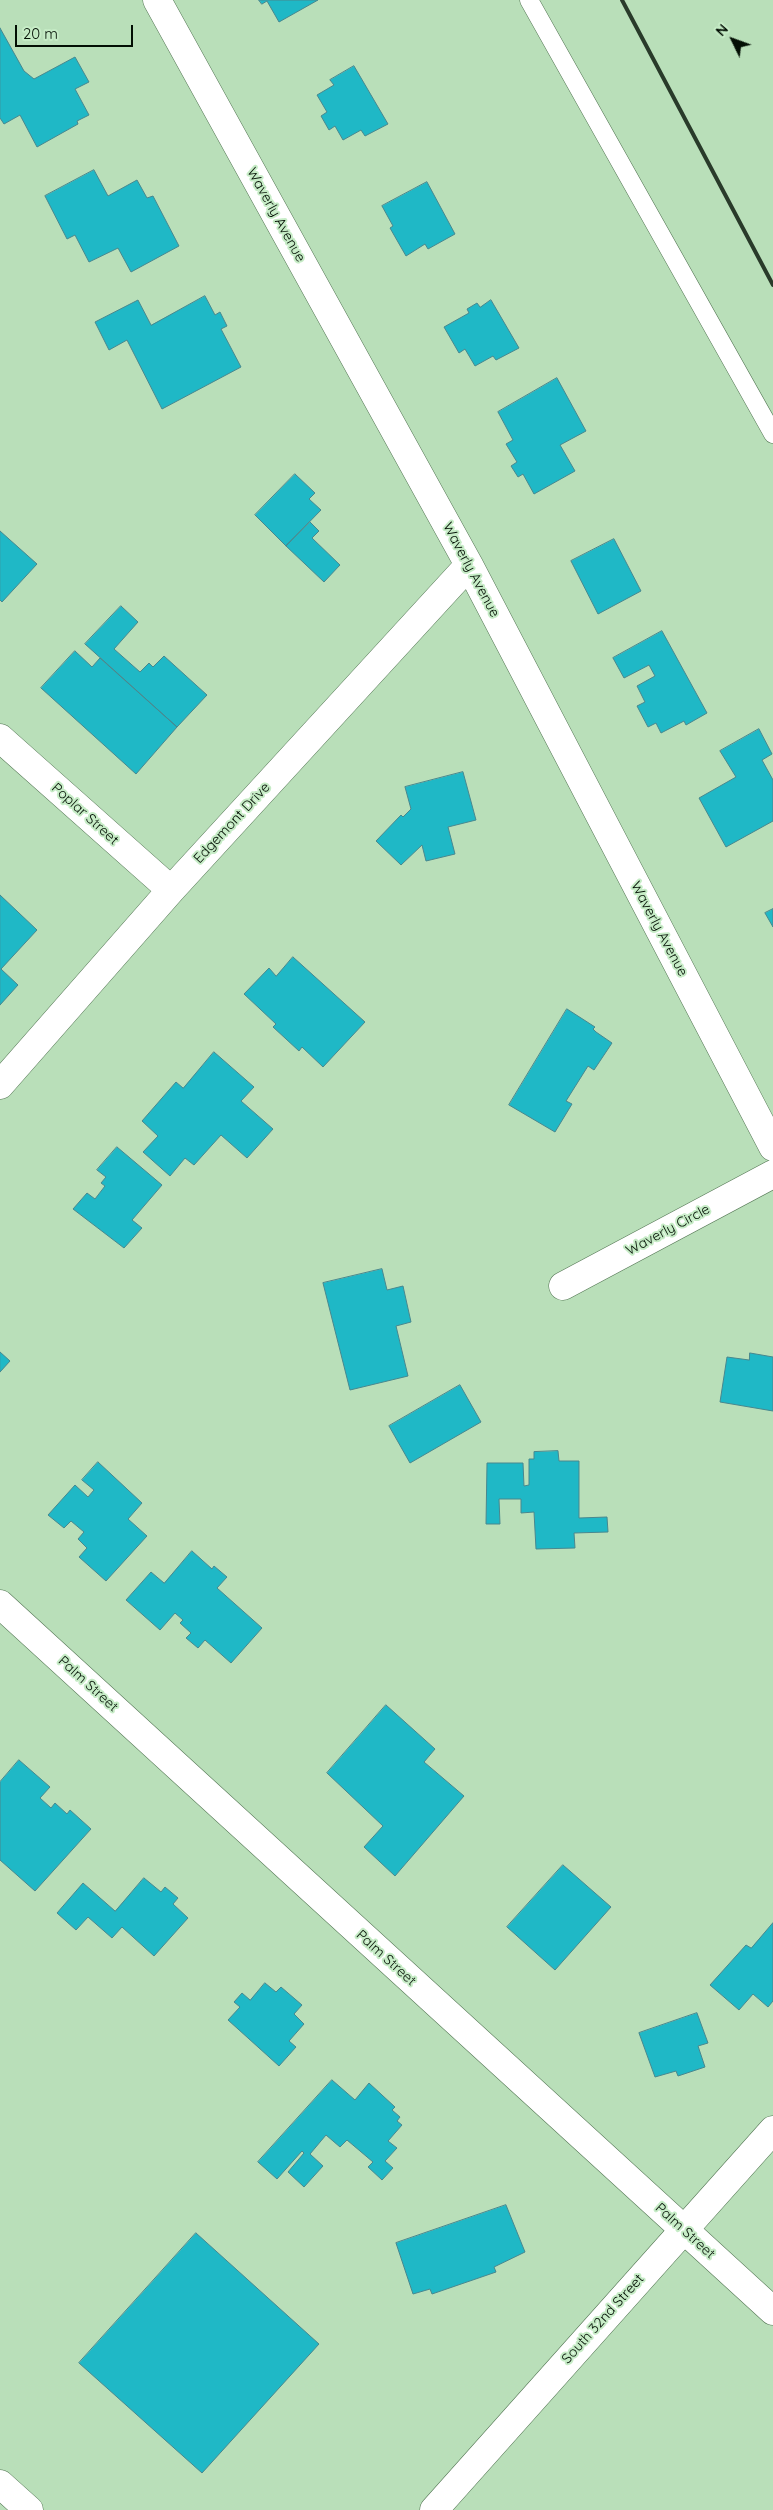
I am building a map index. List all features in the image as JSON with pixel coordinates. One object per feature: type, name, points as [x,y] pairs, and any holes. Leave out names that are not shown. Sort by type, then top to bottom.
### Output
[{"type":"street","name":"Waverly Avenue","points":[[157,0],[468,565],[773,1147]]},
{"type":"street","name":"Edgemont Drive","points":[[0,1085],[171,890],[468,565]]},
{"type":"street","name":"Poplar Street","points":[[0,738],[171,890]]},
{"type":"street","name":"Waverly Circle","points":[[563,1286],[773,1174]]},
{"type":"street","name":"Palm Street","points":[[0,1604],[773,2311]]},
{"type":"street","name":"South 32nd Street","points":[[434,2510],[773,2130]]},
{"type":"street","points":[[0,2484],[29,2510]]},
{"type":"lane","points":[[529,0],[773,434]]},
{"type":"building","points":[[259,0],[318,0],[279,22],[267,1],[262,4]]},
{"type":"building","points":[[0,28],[24,71],[34,79],[75,57],[89,82],[75,89],[89,115],[77,121],[78,124],[37,147],[20,115],[4,124],[0,118]]},
{"type":"building","points":[[354,66],[388,124],[365,136],[361,130],[343,140],[335,126],[329,130],[321,116],[327,112],[317,95],[334,85],[330,80]]},
{"type":"building","points":[[94,170],[108,196],[137,180],[147,198],[153,196],[179,246],[131,272],[118,248],[89,262],[75,235],[67,239],[45,196]]},
{"type":"building","points":[[427,182],[455,234],[428,249],[425,244],[406,256],[390,228],[393,226],[382,206]]},
{"type":"building","points":[[205,296],[215,315],[220,312],[227,326],[221,329],[241,367],[162,409],[127,340],[109,350],[95,322],[138,300],[151,325]]},
{"type":"building","points":[[491,300],[519,348],[496,360],[493,356],[475,366],[465,349],[459,353],[444,327],[469,313],[467,309],[477,303],[480,307]]},
{"type":"building","points":[[557,378],[586,431],[560,445],[575,471],[534,494],[523,474],[518,477],[511,466],[517,462],[506,444],[513,440],[498,412]]},
{"type":"building","points":[[295,474],[315,493],[309,499],[321,510],[286,546],[255,515]]},
{"type":"building","points":[[310,522],[319,531],[312,538],[340,565],[324,582],[286,546]]},
{"type":"building","points":[[0,531],[37,564],[2,602],[0,600]]},
{"type":"building","points":[[614,539],[641,591],[598,614],[571,561]]},
{"type":"building","points":[[121,606],[138,622],[114,649],[140,672],[149,663],[153,667],[164,656],[207,695],[177,727],[85,644]]},
{"type":"building","points":[[662,631],[707,713],[686,725],[684,721],[661,733],[656,723],[648,727],[637,706],[645,702],[637,686],[655,676],[649,665],[624,678],[613,658]]},
{"type":"building","points":[[75,651],[92,667],[100,658],[177,727],[136,774],[41,688]]},
{"type":"building","points":[[759,729],[772,754],[762,760],[773,780],[773,821],[726,847],[699,798],[736,777],[720,751]]},
{"type":"building","points":[[463,772],[476,820],[448,827],[455,854],[426,861],[422,845],[401,865],[376,841],[401,815],[403,817],[411,809],[405,787]]},
{"type":"building","points":[[0,895],[37,930],[1,969],[18,985],[0,1005]]},
{"type":"building","points":[[773,909],[773,927],[765,913]]},
{"type":"building","points":[[293,957],[365,1022],[323,1067],[302,1047],[299,1051],[273,1027],[276,1024],[244,994],[269,968],[276,976]]},
{"type":"building","points":[[567,1009],[595,1027],[593,1029],[596,1032],[612,1043],[594,1070],[588,1066],[566,1101],[572,1104],[555,1132],[509,1105]]},
{"type":"building","points":[[214,1052],[254,1087],[241,1101],[273,1129],[247,1158],[221,1135],[194,1165],[185,1158],[170,1176],[143,1152],[158,1136],[142,1121],[176,1082],[183,1088]]},
{"type":"building","points":[[117,1147],[162,1185],[132,1220],[142,1228],[124,1248],[73,1209],[87,1193],[95,1199],[105,1186],[101,1183],[106,1177],[97,1170]]},
{"type":"building","points":[[382,1269],[387,1290],[403,1286],[411,1322],[396,1326],[408,1376],[350,1390],[323,1283]]},
{"type":"building","points":[[0,1352],[10,1361],[0,1372]]},
{"type":"building","points":[[750,1353],[773,1357],[773,1411],[720,1402],[727,1357],[749,1360]]},
{"type":"building","points":[[460,1385],[481,1422],[410,1463],[389,1426]]},
{"type":"building","points":[[558,1451],[559,1461],[579,1461],[579,1518],[607,1517],[608,1532],[574,1533],[575,1548],[536,1549],[534,1512],[521,1513],[521,1499],[499,1499],[500,1524],[486,1524],[487,1463],[523,1463],[524,1486],[529,1485],[529,1459],[534,1459],[534,1452]]},
{"type":"building","points":[[98,1462],[142,1503],[128,1519],[147,1536],[106,1581],[79,1557],[87,1548],[78,1539],[84,1532],[71,1521],[64,1528],[48,1515],[75,1485],[88,1497],[94,1490],[82,1480]]},
{"type":"building","points":[[192,1551],[212,1569],[214,1566],[227,1577],[217,1588],[262,1628],[231,1663],[205,1640],[198,1648],[186,1638],[191,1633],[180,1623],[183,1620],[175,1613],[160,1630],[126,1600],[151,1572],[164,1583]]},
{"type":"building","points":[[386,1705],[435,1749],[424,1762],[464,1796],[395,1876],[364,1847],[383,1826],[327,1773]]},
{"type":"building","points":[[19,1760],[50,1787],[40,1798],[51,1808],[55,1803],[67,1814],[70,1810],[91,1829],[35,1891],[0,1860],[0,1782]]},
{"type":"building","points":[[563,1865],[611,1907],[555,1970],[507,1927]]},
{"type":"building","points":[[144,1878],[161,1892],[165,1887],[178,1898],[173,1904],[188,1918],[154,1956],[122,1927],[112,1938],[88,1917],[76,1930],[57,1913],[83,1883],[115,1911]]},
{"type":"building","points":[[773,1923],[773,2001],[768,2007],[753,1994],[739,2010],[710,1985],[746,1945],[751,1948]]},
{"type":"building","points":[[265,1983],[276,1992],[281,1987],[302,2005],[294,2014],[304,2024],[289,2041],[296,2047],[279,2066],[228,2020],[240,2007],[234,2002],[242,1993],[250,2000]]},
{"type":"building","points":[[697,2013],[708,2043],[698,2046],[705,2067],[678,2076],[676,2071],[655,2077],[639,2033]]},
{"type":"building","points":[[332,2080],[355,2100],[369,2083],[395,2107],[392,2110],[400,2117],[397,2121],[402,2125],[388,2141],[397,2148],[385,2161],[393,2168],[382,2180],[368,2167],[373,2162],[347,2140],[340,2147],[326,2135],[310,2154],[323,2166],[304,2187],[288,2172],[304,2153],[302,2151],[277,2179],[258,2162]]},
{"type":"building","points":[[506,2205],[525,2252],[494,2267],[496,2272],[432,2294],[430,2289],[413,2294],[396,2243]]},
{"type":"building","points":[[196,2233],[319,2344],[202,2473],[79,2363]]},
{"type":"railway","points":[[622,0],[773,285]]}]
